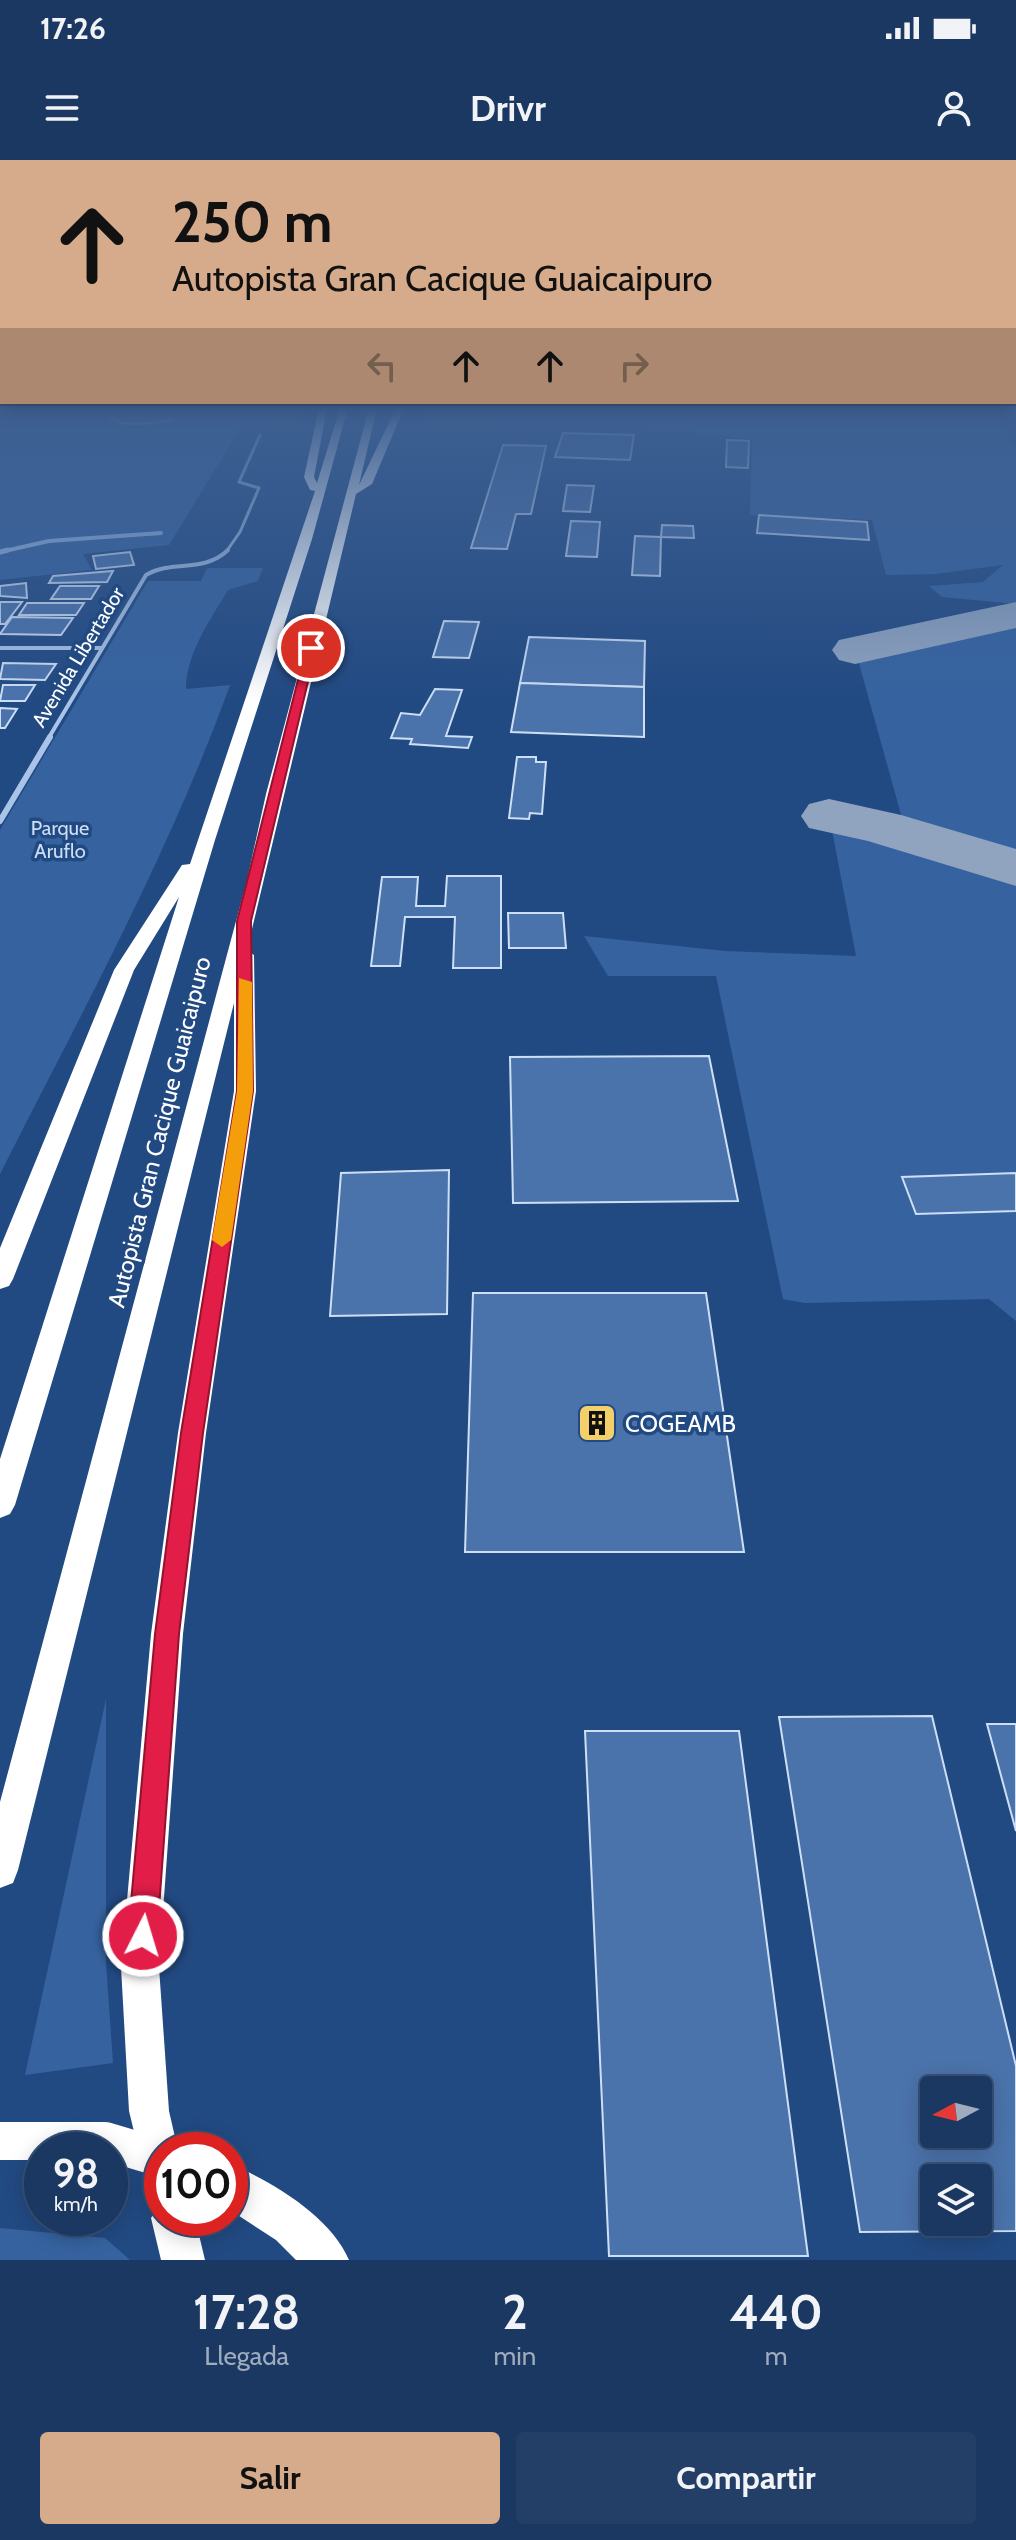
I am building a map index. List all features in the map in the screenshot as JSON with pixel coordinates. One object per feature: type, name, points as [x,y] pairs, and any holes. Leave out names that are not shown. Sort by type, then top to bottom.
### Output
[{"type":"highway","name":"Autopista Gran Cacique Guaicaipuro","points":[[0,1505],[206,840],[294,580],[314,506]]},
{"type":"highway","name":"Autopista Gran Cacique Guaicaipuro","points":[[0,1870],[244,921],[346,506]]},
{"type":"highway","points":[[0,1279],[124,970],[206,840]]},
{"type":"highway","points":[[154,2132],[149,2111],[140,1967],[169,1618],[192,1433],[245,1091],[244,921]]},
{"type":"highway","points":[[0,1257],[21,1228]]},
{"type":"highway","points":[[0,2141],[105,2141],[144,2153]]},
{"type":"highway","points":[[248,2197],[291,2225],[327,2260]]},
{"type":"highway","points":[[177,2236],[183,2260]]},
{"type":"street","name":"Avenida Libertador","points":[[0,821],[101,648],[150,572],[205,566],[219,561],[226,556],[250,506]]},
{"type":"street","points":[[0,648],[101,648]]},
{"type":"green space","points":[[0,506],[193,506],[169,545],[83,554],[92,570],[0,580]]},
{"type":"green space","points":[[750,506],[1016,506],[1016,604],[942,597],[929,586],[983,582],[1003,565],[936,574],[886,575],[872,520],[750,515]]},
{"type":"green space","name":"Parque Aruflo","points":[[207,568],[263,568],[258,581],[228,590],[200,638],[190,663],[186,689],[230,685],[152,872],[0,1174],[0,830],[148,581],[201,581]]},
{"type":"green space","points":[[1016,625],[1016,852],[902,818],[858,660]]},
{"type":"green space","points":[[831,825],[1016,883],[1016,1321],[989,1299],[805,1303],[783,1299],[716,976],[608,976],[584,936],[725,951],[856,956]]},
{"type":"green space","points":[[106,1699],[106,1963],[113,2063],[25,2075]]},
{"type":"green space","points":[[0,2228],[24,2230],[24,2236],[105,2238],[130,2260],[0,2260]]},
{"type":"building","points":[[484,506],[533,506],[531,514],[516,514],[507,549],[471,548]]},
{"type":"building","points":[[564,506],[591,506],[590,512],[563,511]]},
{"type":"building","points":[[759,515],[867,522],[869,540],[757,533]]},
{"type":"building","points":[[571,521],[600,522],[597,557],[566,556]]},
{"type":"building","points":[[662,525],[693,526],[694,538],[661,537]]},
{"type":"building","points":[[635,536],[661,537],[660,576],[632,575]]},
{"type":"building","points":[[130,552],[134,565],[96,569],[93,556]]},
{"type":"building","points":[[113,571],[107,582],[49,583],[53,576]]},
{"type":"building","points":[[26,583],[27,598],[0,596],[0,586]]},
{"type":"building","points":[[60,586],[99,586],[91,599],[51,599]]},
{"type":"building","points":[[0,602],[22,602],[5,624],[0,624]]},
{"type":"building","points":[[27,603],[84,603],[76,615],[19,615]]},
{"type":"building","points":[[12,617],[73,618],[61,635],[0,634]]},
{"type":"building","points":[[444,621],[479,622],[469,658],[433,657]]},
{"type":"building","points":[[529,637],[645,641],[644,687],[520,683]]},
{"type":"building","points":[[3,663],[56,664],[45,680],[0,679]]},
{"type":"building","points":[[520,683],[644,687],[644,737],[511,732]]},
{"type":"building","points":[[3,685],[35,685],[25,701],[0,701]]},
{"type":"building","points":[[435,689],[462,690],[446,736],[472,737],[468,748],[410,744],[412,739],[391,738],[401,713],[420,715]]},
{"type":"building","points":[[0,708],[17,709],[5,728],[0,728]]},
{"type":"building","points":[[517,757],[536,757],[536,762],[546,762],[542,814],[530,813],[529,819],[509,818]]},
{"type":"building","points":[[447,876],[501,876],[501,968],[453,968],[455,917],[405,917],[400,966],[371,966],[382,877],[418,877],[416,906],[445,906]]},
{"type":"building","points":[[508,913],[563,913],[566,948],[509,948]]},
{"type":"building","points":[[709,1056],[738,1201],[513,1203],[510,1057]]},
{"type":"building","points":[[449,1170],[447,1314],[330,1316],[341,1173]]},
{"type":"building","points":[[1016,1173],[1016,1211],[916,1214],[902,1177]]},
{"type":"building","name":"COGEAMB","points":[[473,1293],[706,1293],[744,1552],[465,1552]]},
{"type":"building","points":[[932,1716],[1016,2066],[1016,2231],[992,2231],[992,2164],[920,2164],[920,2232],[860,2232],[779,1717]]},
{"type":"building","points":[[987,1724],[1016,1724],[1016,1831]]},
{"type":"building","points":[[585,1731],[739,1731],[808,2256],[609,2256]]},
{"type":"waterway","points":[[8,550],[0,552],[49,541],[161,533]]},
{"type":"taxiway","points":[[855,650],[1016,615]]},
{"type":"taxiway","points":[[829,816],[881,827],[1016,868]]},
{"type":"slow traffic","points":[[222,1240],[245,1091],[244,982]]},
{"type":"place","name":"COGEAMB","points":[[597,1423]]},
{"type":"route","points":[[143,1936],[167,1634],[192,1433],[245,1091],[244,921],[311,648]]}]
